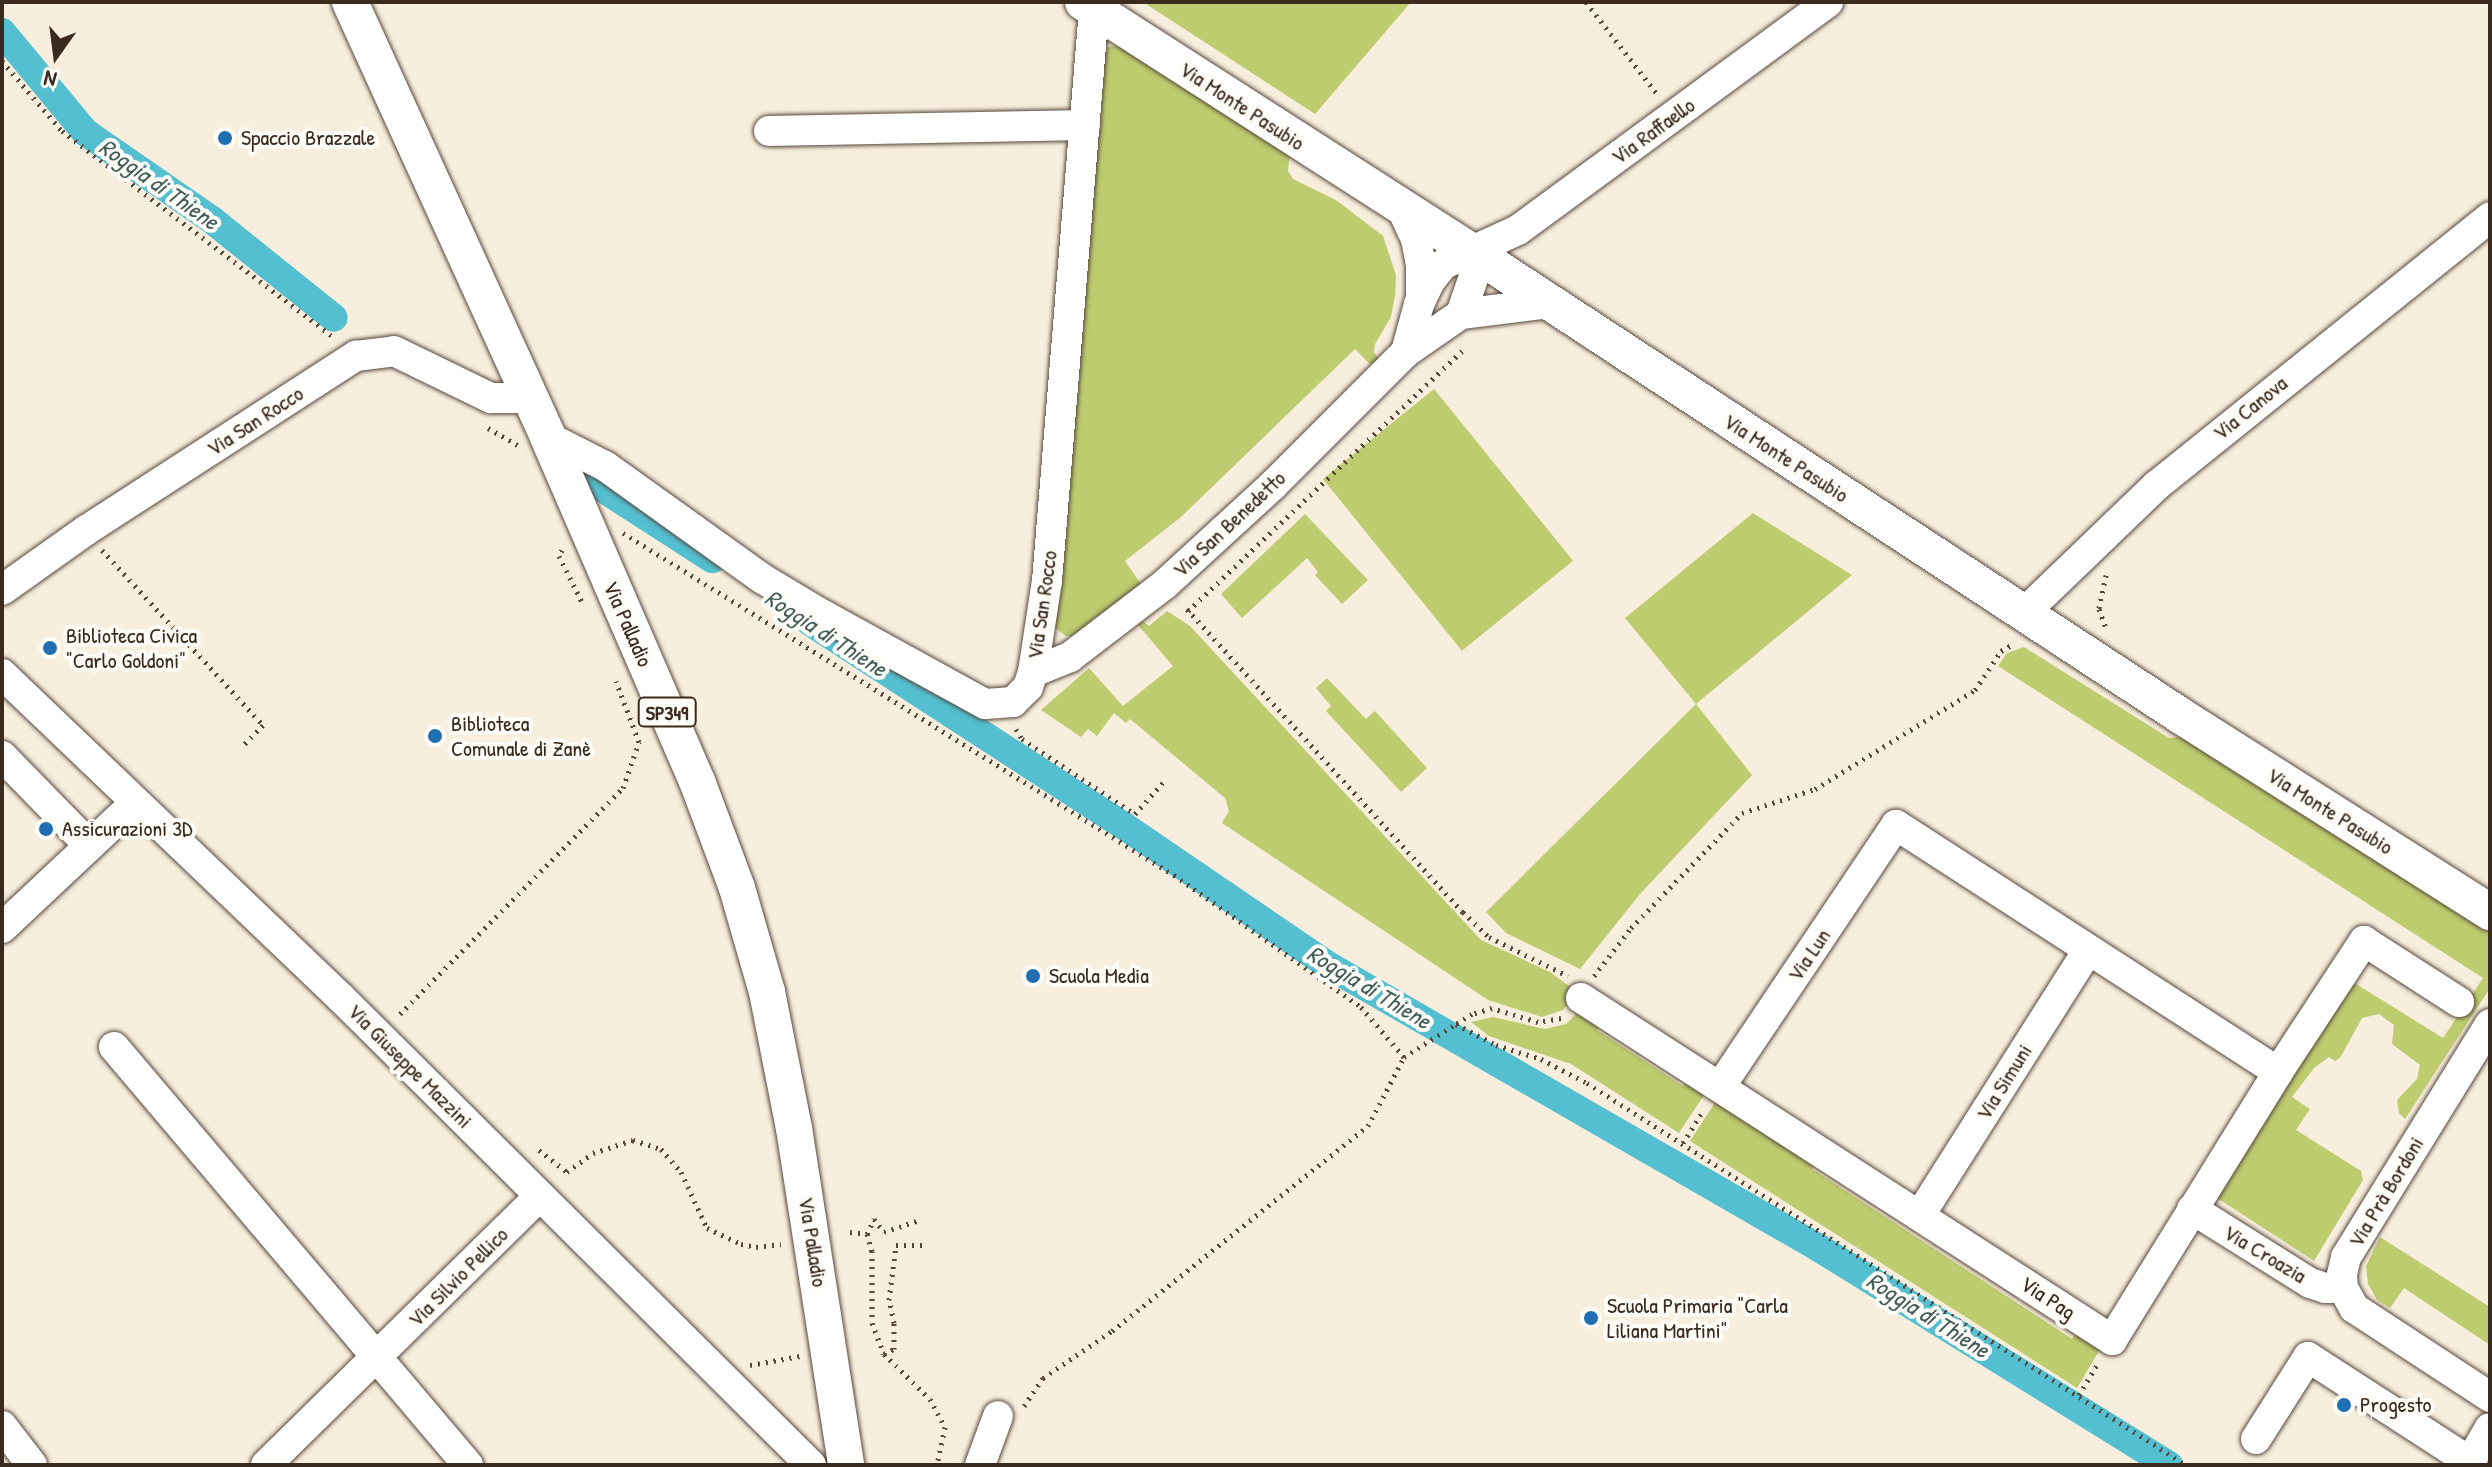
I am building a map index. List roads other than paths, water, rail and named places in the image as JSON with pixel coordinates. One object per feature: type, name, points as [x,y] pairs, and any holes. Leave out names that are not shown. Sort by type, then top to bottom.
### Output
[{"type":"main road","name":"Via Palladio","points":[[350,2],[548,437],[697,781],[737,888],[763,977],[799,1159],[846,1465]]},
{"type":"main road","name":"Via Monte Pasubio","points":[[1089,6],[1473,252],[2022,627],[2490,912]]},
{"type":"street","name":"Via Raffaello","points":[[1473,252],[1518,230],[1828,2]]},
{"type":"street","name":"Via San Rocco","points":[[548,437],[605,466],[787,594],[985,704],[999,705],[1021,695],[1033,672],[1047,581],[1085,125],[1089,6]]},
{"type":"street","points":[[769,131],[1085,125]]},
{"type":"street","points":[[1401,207],[1416,239],[1421,264],[1421,300]]},
{"type":"street","name":"Via Canova","points":[[2022,627],[2156,486],[2490,217]]},
{"type":"street","points":[[1473,252],[1474,276],[1461,314],[1521,304],[1549,303]]},
{"type":"street","name":"Via San Benedetto","points":[[1399,358],[1421,300],[1444,264],[1473,252]]},
{"type":"street","name":"Via San Benedetto","points":[[1033,672],[1070,657],[1164,585],[1273,485],[1399,358],[1461,314]]},
{"type":"street","name":"Via San Rocco","points":[[2,590],[85,531],[356,356],[403,354],[491,398],[530,398]]},
{"type":"street","name":"Via Giuseppe Mazzini","points":[[2,674],[134,804],[340,997],[811,1465]]},
{"type":"street","points":[[2,756],[89,845]]},
{"type":"street","points":[[2,928],[134,804]]},
{"type":"street","name":"Via Lun","points":[[1721,1085],[1896,825],[2088,950]]},
{"type":"street","points":[[2192,1209],[2364,941],[2459,1002]]},
{"type":"street","points":[[2088,950],[2278,1072]]},
{"type":"street","name":"Via Simuni","points":[[1920,1215],[2088,950]]},
{"type":"street","name":"Via Pag","points":[[1581,998],[1721,1085],[2112,1340],[2192,1209]]},
{"type":"street","name":"Via Prà Bordoni","points":[[2343,1288],[2346,1257],[2490,1024]]},
{"type":"street","points":[[114,1047],[375,1359],[468,1465]]},
{"type":"street","name":"Via Silvio Pellico","points":[[266,1465],[540,1196]]},
{"type":"street","name":"Via Croazia","points":[[2192,1209],[2310,1283],[2325,1288],[2343,1288]]},
{"type":"street","points":[[2343,1288],[2354,1308],[2490,1397]]},
{"type":"street","points":[[2256,1439],[2308,1357],[2473,1463],[2490,1428]]},
{"type":"street","points":[[980,1465],[1008,1416]]},
{"type":"street","points":[[2,1426],[32,1465]]},
{"type":"waterway","name":"Roggia di Thiene","points":[[2,32],[85,132],[212,220],[334,318]]},
{"type":"waterway","name":"Roggia di Thiene","points":[[588,479],[712,559]]},
{"type":"waterway","name":"Roggia di Thiene","points":[[810,622],[1124,826],[1331,967],[1819,1248],[2169,1465]]},
{"type":"place","name":"Spaccio Brazzale","points":[[225,138]]},
{"type":"place","name":"Biblioteca Civica \"Carlo Goldoni\"","points":[[50,648]]},
{"type":"place","name":"Biblioteca Comunale di Zanè","points":[[435,736]]},
{"type":"place","name":"Assicurazioni 3D","points":[[46,829]]},
{"type":"place","name":"Scuola Media","points":[[1033,976]]},
{"type":"place","name":"Scuola Primaria \"Carla Liliana Martini\"","points":[[1591,1318]]},
{"type":"place","name":"Progesto","points":[[2344,1405]]}]
